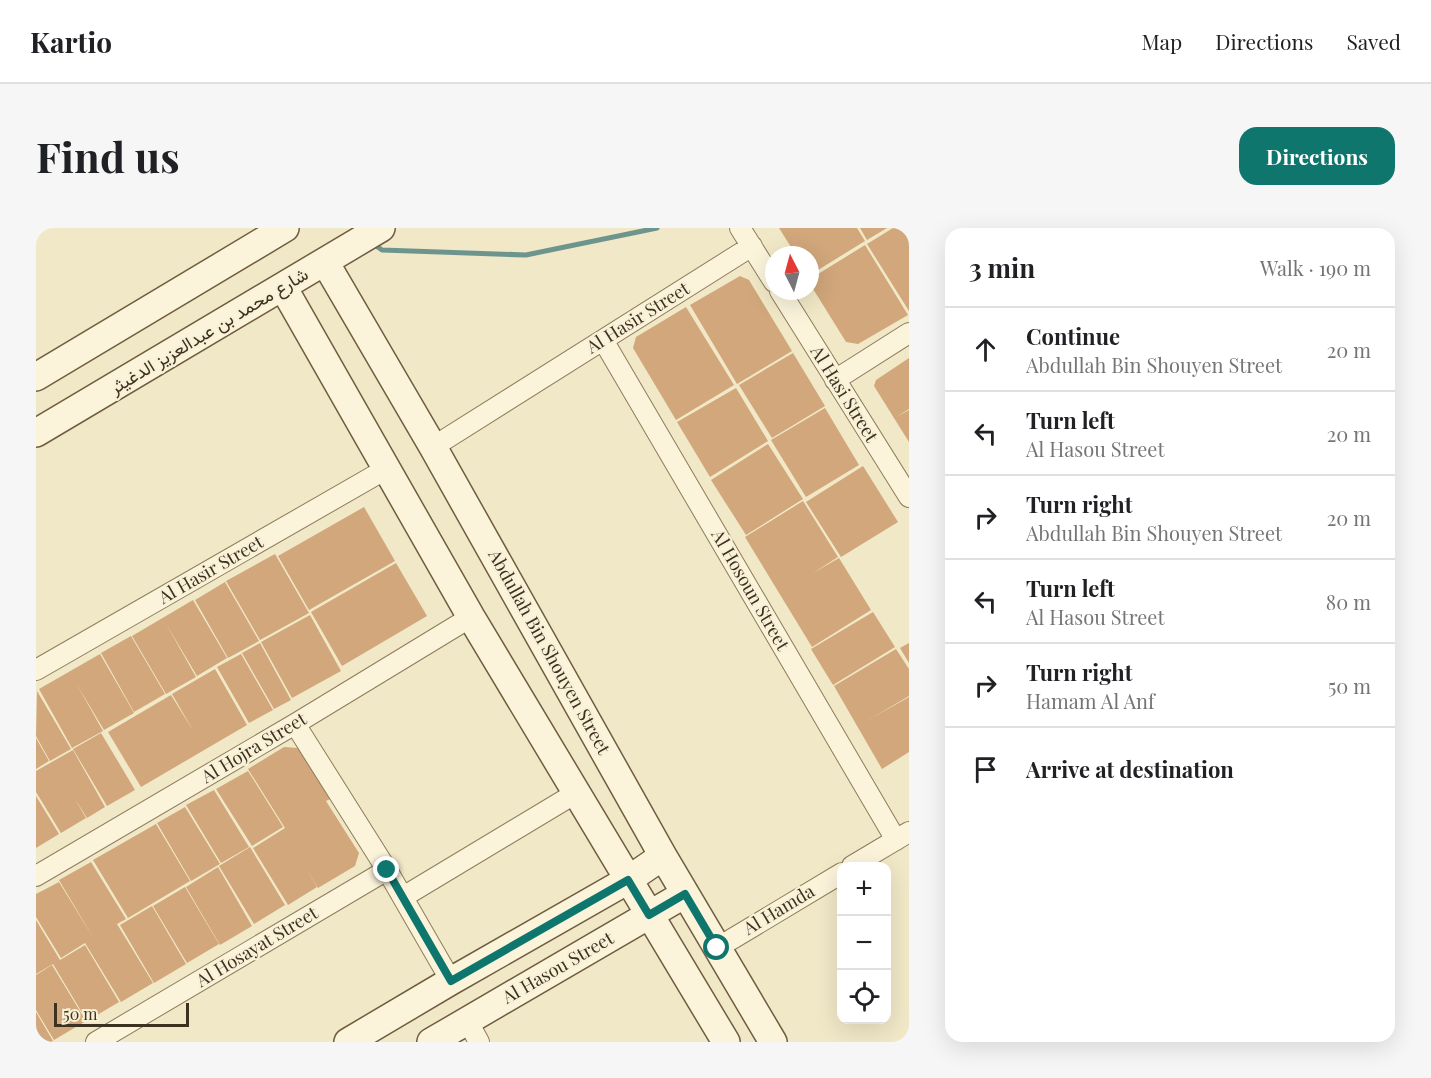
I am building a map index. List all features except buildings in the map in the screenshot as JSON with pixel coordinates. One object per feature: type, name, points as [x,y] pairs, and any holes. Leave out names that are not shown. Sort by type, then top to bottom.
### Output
[{"type":"street","points":[[36,376],[285,228]]},
{"type":"street","name":"شارع محمد بن عبدالعزيز الدغيثر","points":[[36,433],[381,228]]},
{"type":"street","points":[[740,228],[765,267]]},
{"type":"street","name":"Al Hasir Street","points":[[433,447],[752,246]]},
{"type":"street","name":"Abdullah Bin Shouyen Street","points":[[325,262],[433,447],[663,856],[773,1042]]},
{"type":"street","points":[[283,287],[471,617],[726,1042]]},
{"type":"street","name":"Al Hasi Street","points":[[786,300],[909,497]]},
{"type":"street","points":[[835,380],[909,333]]},
{"type":"street","name":"Al Hosoun Street","points":[[603,339],[903,836]]},
{"type":"street","name":"Al Hasir Street","points":[[36,670],[386,469]]},
{"type":"street","name":"Al Hojra Street","points":[[36,876],[295,724],[471,617]]},
{"type":"street","points":[[295,724],[387,870],[451,981]]},
{"type":"street","points":[[403,897],[576,794]]},
{"type":"street","points":[[860,862],[903,836]]},
{"type":"street","points":[[348,1042],[628,880],[663,856]]},
{"type":"street","name":"Al Hosayat Street","points":[[96,1042],[387,870]]},
{"type":"street","name":"Al Hamda","points":[[717,948],[837,876]]},
{"type":"street","name":"Al Hasou Street","points":[[431,1042],[473,1031],[649,915],[685,894]]},
{"type":"waterway","points":[[372,243],[382,250],[526,255],[657,228]]},
{"type":"route","points":[[387,870],[451,981],[628,880],[649,915],[685,894],[717,948]]}]
